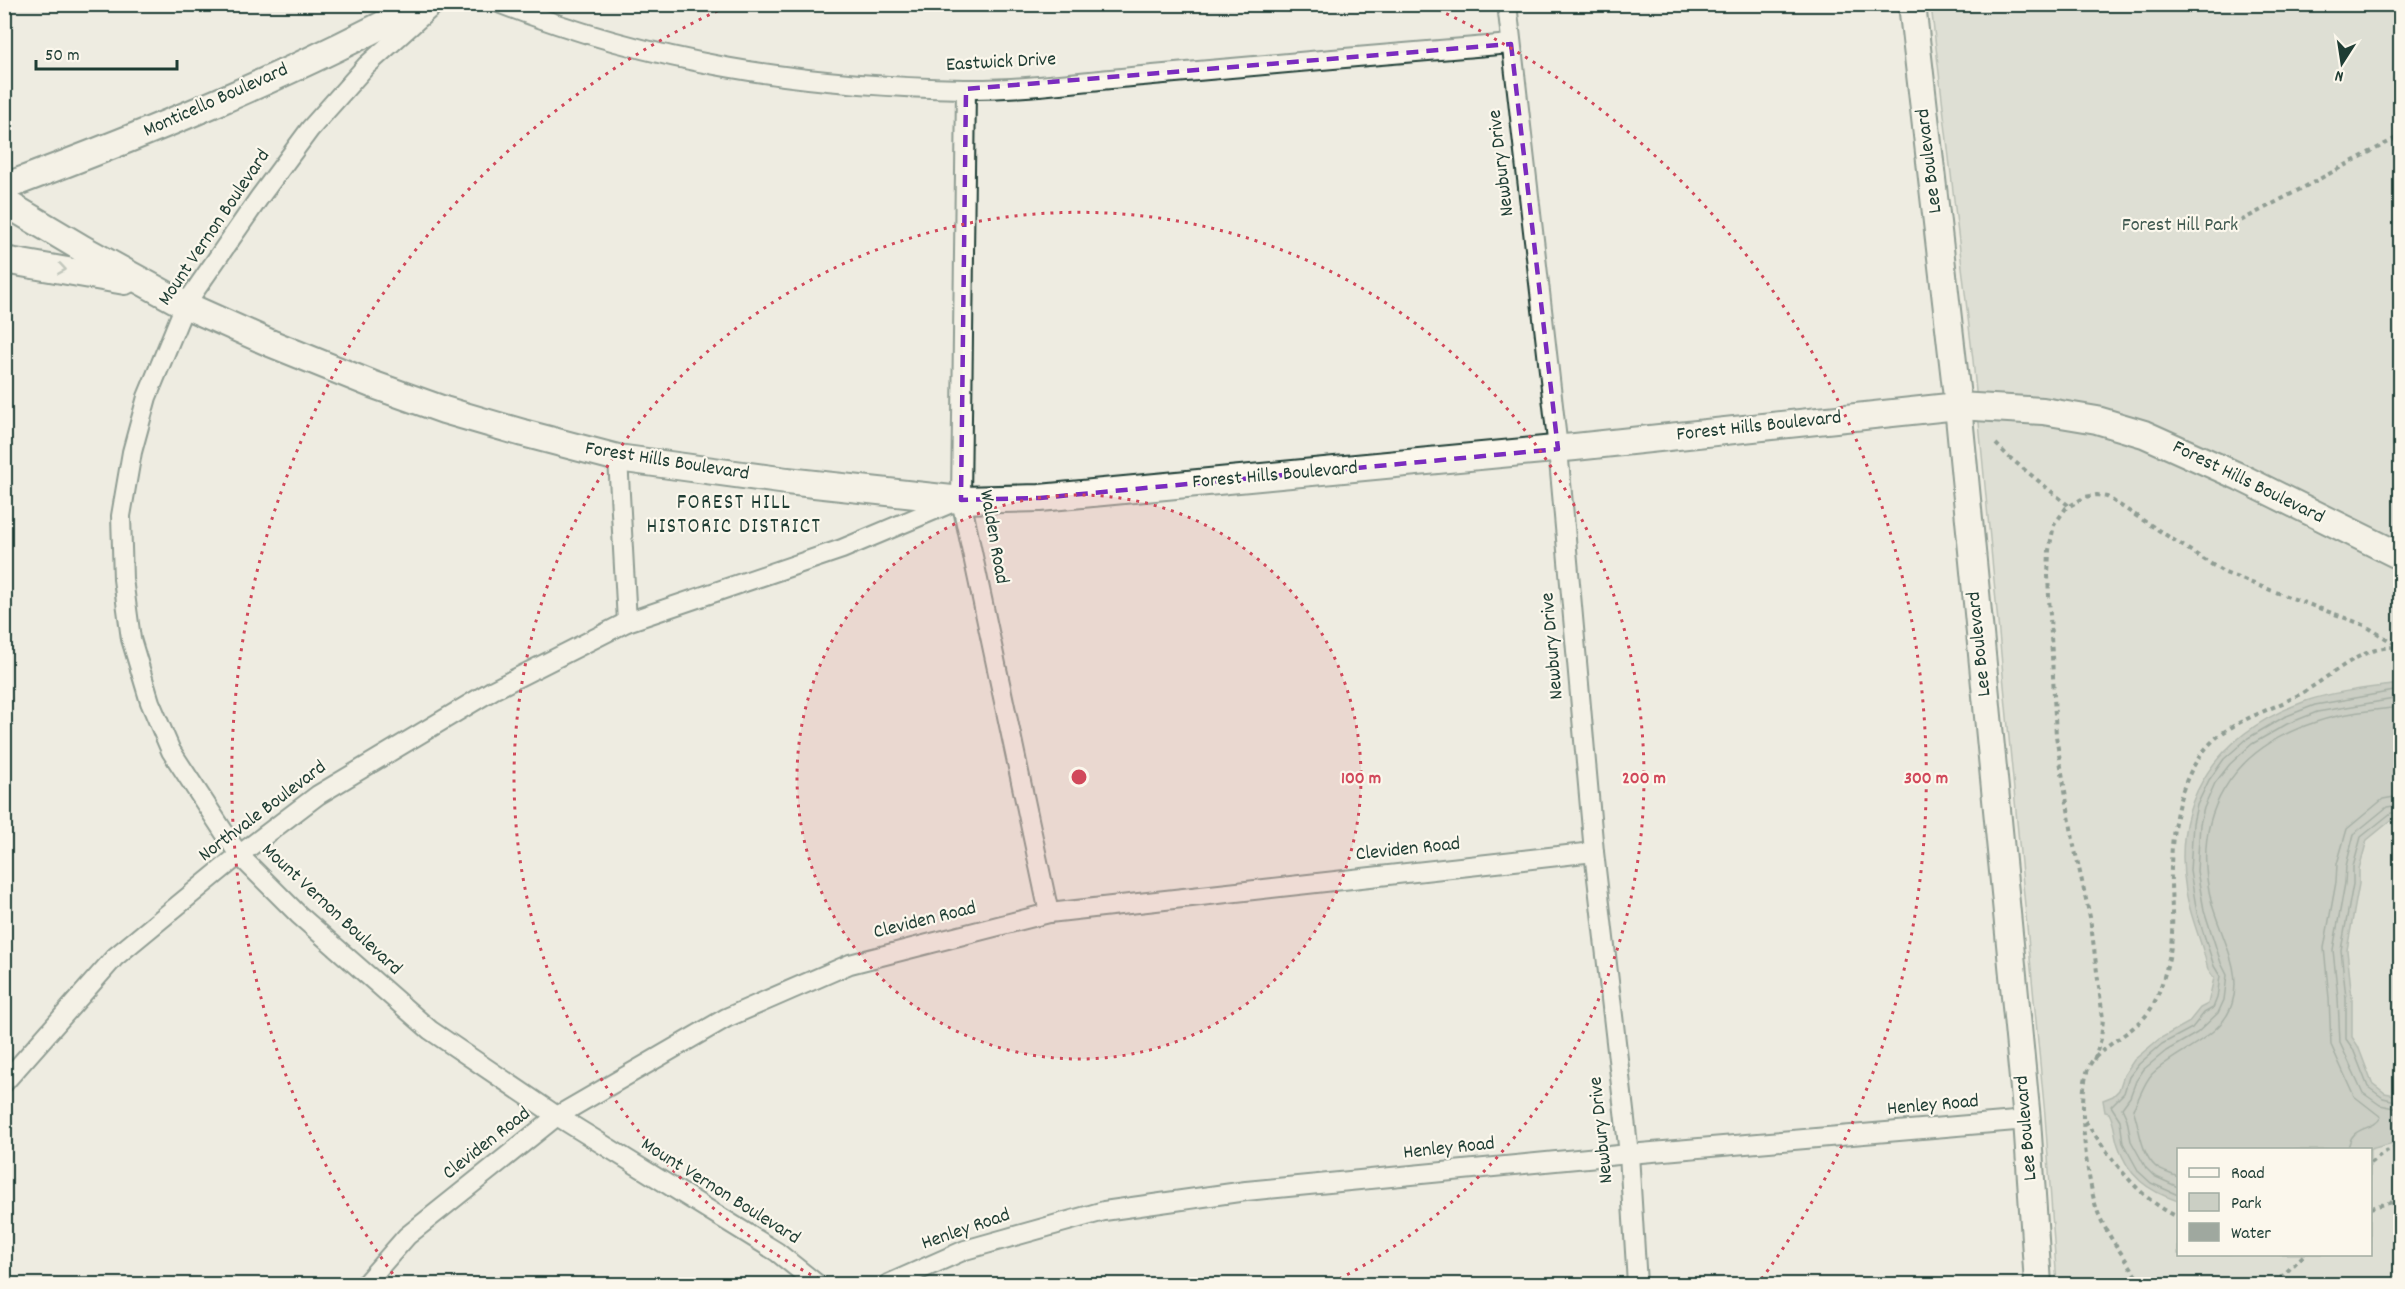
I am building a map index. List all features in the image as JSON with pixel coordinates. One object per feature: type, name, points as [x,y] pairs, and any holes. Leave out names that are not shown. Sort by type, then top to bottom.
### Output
[{"type":"street","name":"Monticello Boulevard","points":[[4,187],[137,136],[277,75],[422,4]]},
{"type":"street","name":"Mount Vernon Boulevard","points":[[435,4],[366,66],[310,129],[185,305],[147,397],[132,452],[121,516],[123,579],[130,639],[150,702],[171,751],[239,855],[299,915],[430,1030],[557,1116],[777,1252],[817,1284]]},
{"type":"street","name":"Eastwick Drive","points":[[501,4],[603,40],[671,58],[745,71],[856,85],[966,89],[1511,44]]},
{"type":"street","name":"Newbury Drive","points":[[1507,4],[1558,448],[1594,852],[1629,1154],[1637,1284]]},
{"type":"street","name":"Lee Boulevard","points":[[1912,4],[1958,406],[2027,1120],[2038,1284]]},
{"type":"street","name":"Walden Road","points":[[966,89],[961,500],[1049,913]]},
{"type":"street","name":"Forest Hills Boulevard","points":[[4,202],[185,305],[270,344],[374,386],[500,427],[618,458],[787,481],[961,500],[1040,498],[1558,448],[1958,406],[2043,411],[2097,420],[2144,435],[2240,477],[2400,556]]},
{"type":"street","name":"Forest Hills Boulevard","points":[[4,260],[151,286]]},
{"type":"street","points":[[618,458],[627,622]]},
{"type":"street","name":"Northvale Boulevard","points":[[6,1078],[115,957],[239,855],[318,795],[494,690],[627,622],[842,549],[961,500]]},
{"type":"street","name":"Cleviden Road","points":[[365,1284],[406,1236],[557,1116],[726,1018],[850,964],[1049,913],[1594,852]]},
{"type":"street","name":"Henley Road","points":[[888,1284],[965,1250],[1104,1210],[1245,1191],[1629,1154],[2027,1120]]},
{"type":"path","points":[[2234,225],[2400,136]]},
{"type":"path","points":[[1996,444],[2068,505]]},
{"type":"path","points":[[2142,1284],[2116,1248],[2098,1214],[2090,1184],[2082,1106],[2085,1081],[2101,1039],[2102,1008],[2090,917],[2058,753],[2048,576],[2049,550],[2054,525],[2068,505],[2085,497],[2097,495],[2107,497],[2224,573],[2364,625],[2400,647]]},
{"type":"path","points":[[2094,1060],[2153,1007],[2163,979],[2173,929],[2170,869],[2173,833],[2182,794],[2199,759],[2216,738],[2307,690],[2357,657],[2384,646],[2400,647]]},
{"type":"path","points":[[2085,1120],[2137,1190],[2154,1204],[2177,1216]]},
{"type":"path","points":[[2372,1161],[2384,1152],[2400,1145]]},
{"type":"path","points":[[2372,1207],[2400,1200]]},
{"type":"path","points":[[2274,1284],[2303,1256]]},
{"type":"highlighted area","points":[[1511,44],[1558,449],[1040,498],[961,500],[966,89]]},
{"type":"green space","name":"Forest Hill Park","points":[[1931,5],[2400,5],[2400,1284],[2057,1284],[2045,1115],[1973,360]]},
{"type":"water","points":[[2400,684],[2400,819],[2394,818],[2367,840],[2359,869],[2359,884],[2347,950],[2352,998],[2352,1037],[2358,1046],[2372,1083],[2385,1093],[2400,1096],[2400,1134],[2395,1135],[2397,1142],[2372,1149],[2177,1148],[2177,1201],[2148,1187],[2127,1166],[2118,1145],[2111,1117],[2105,1112],[2103,1100],[2113,1096],[2119,1090],[2124,1075],[2134,1060],[2159,1039],[2188,1023],[2200,1008],[2208,1004],[2214,978],[2208,970],[2190,911],[2183,857],[2186,826],[2194,798],[2208,772],[2226,750],[2249,731],[2275,714],[2306,701],[2353,690]]},
{"type":"district","name":"FOREST HILL HISTORIC DISTRICT","points":[[734,516]]}]
